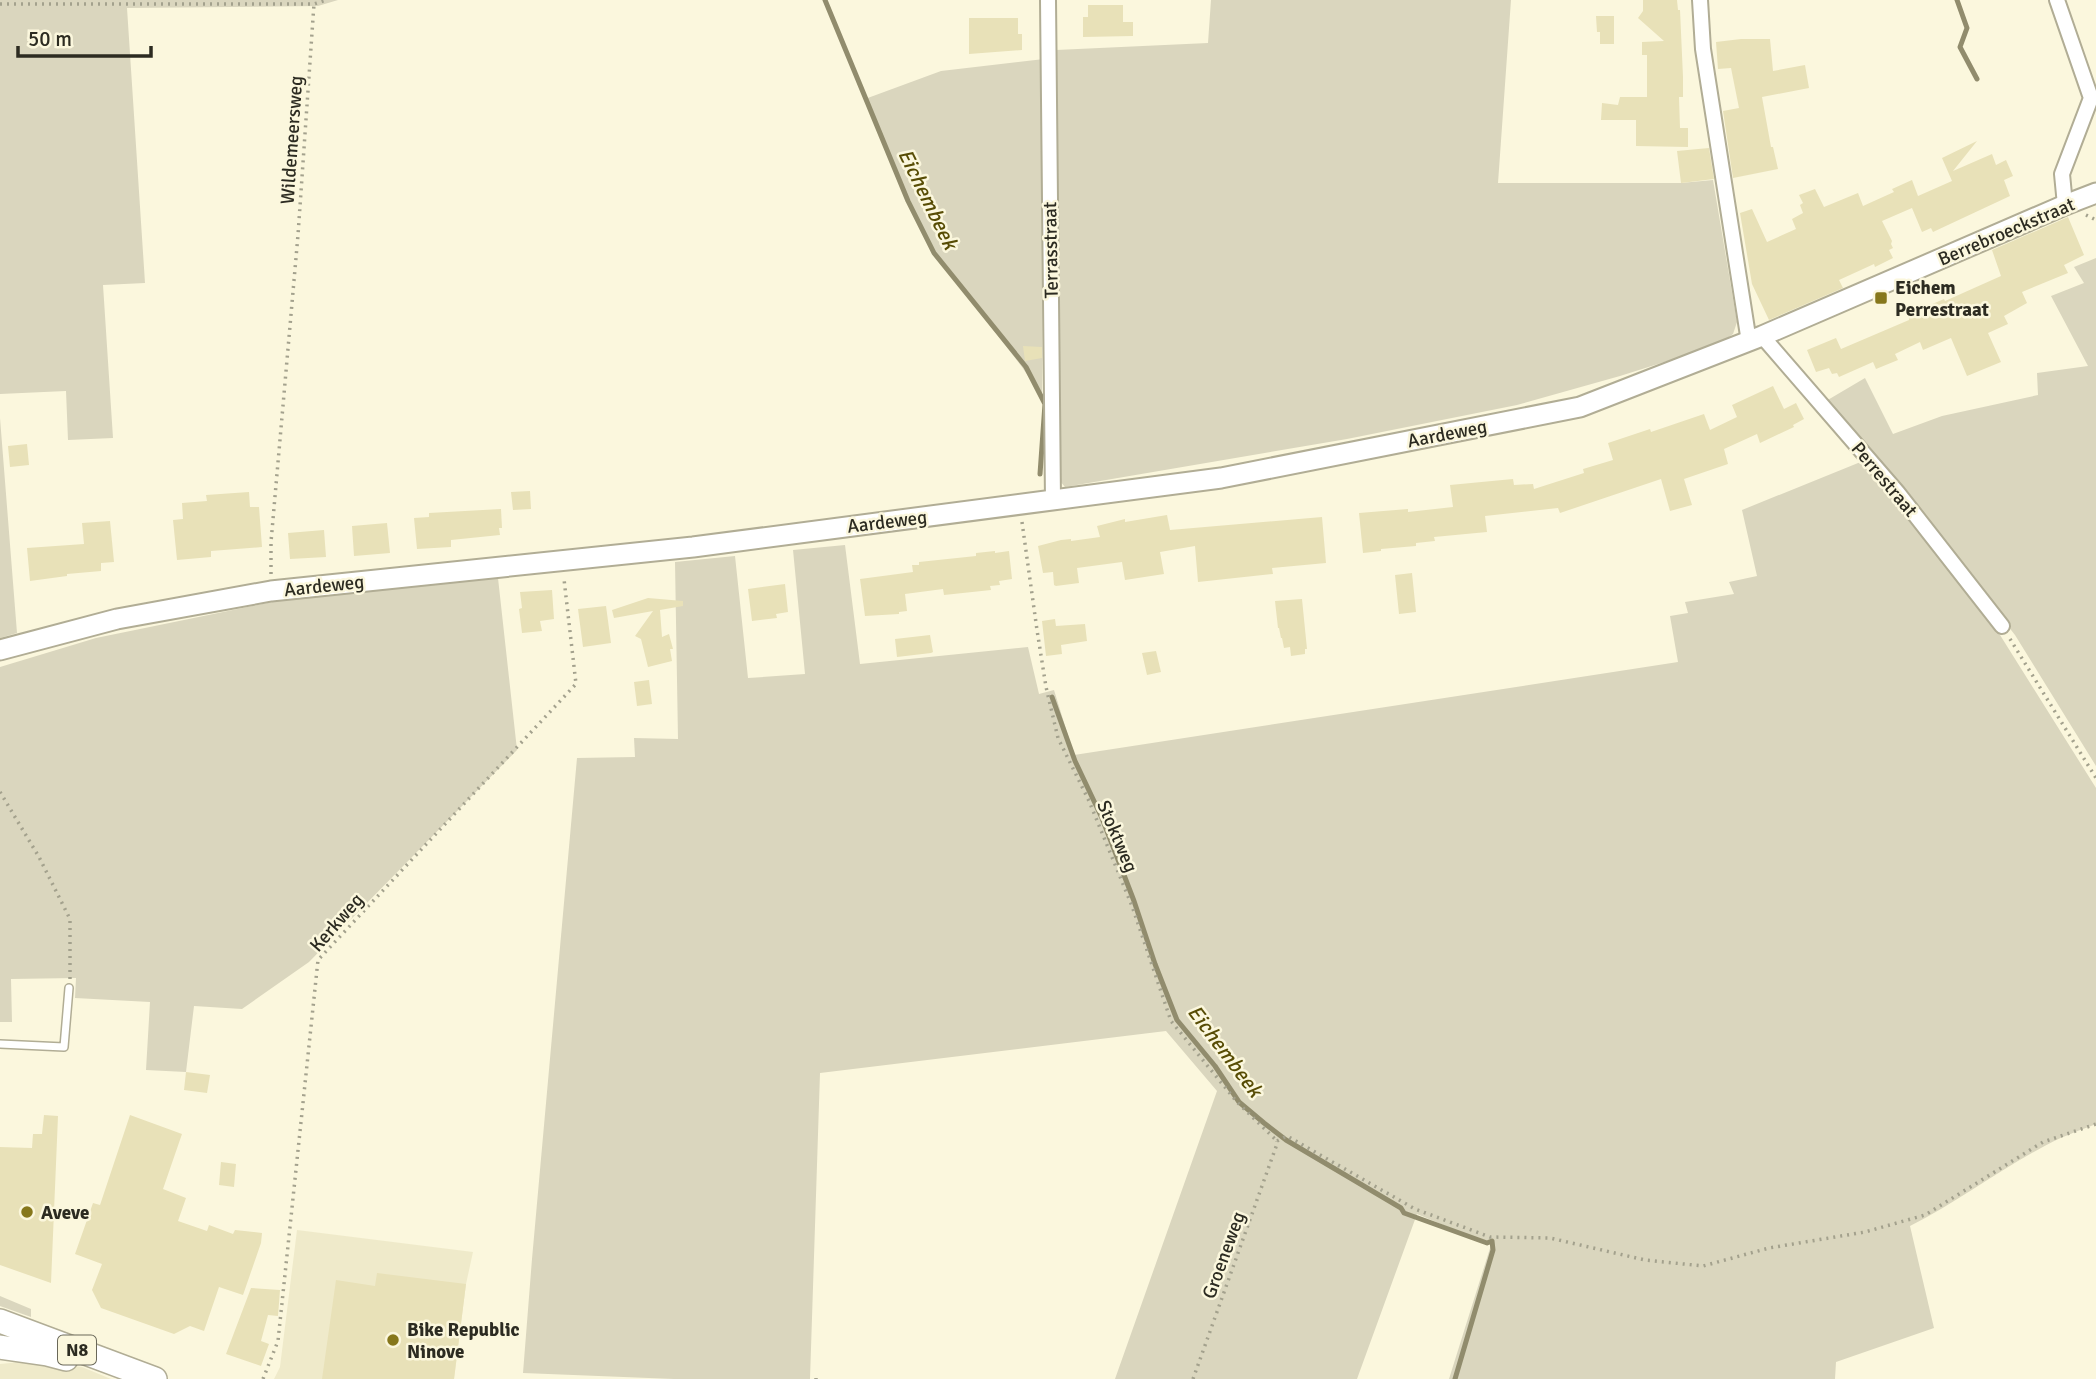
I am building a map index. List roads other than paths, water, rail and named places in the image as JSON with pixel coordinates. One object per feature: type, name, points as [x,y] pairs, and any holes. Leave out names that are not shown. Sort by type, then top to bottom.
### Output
[{"type":"main road","name":"N8","points":[[0,1321],[155,1379]]},
{"type":"main road","name":"N8","points":[[0,1348],[47,1354],[84,1363],[127,1379]]},
{"type":"street","name":"Terrasstraat","points":[[1048,0],[1052,500]]},
{"type":"street","points":[[1700,0],[1703,49],[1725,202],[1756,339]]},
{"type":"street","points":[[2057,0],[2094,98],[2062,174],[2065,205]]},
{"type":"street","name":"Berrebroeckstraat","points":[[1756,339],[2096,193]]},
{"type":"street","name":"Aardeweg","points":[[0,650],[117,619],[271,591],[693,547],[1221,478],[1580,407],[1756,339]]},
{"type":"street","name":"Perrestraat","points":[[1756,339],[1898,493],[2002,625]]},
{"type":"lane","points":[[0,1044],[64,1047],[69,988]]},
{"type":"waterway","name":"Eichembeek","points":[[825,0],[908,201],[934,253],[1026,367],[1045,404],[1040,474]]},
{"type":"waterway","points":[[1957,0],[1967,28],[1960,47],[1977,79]]},
{"type":"waterway","name":"Eichembeek","points":[[1052,697],[1075,761],[1102,818],[1177,1020],[1215,1066],[1239,1102],[1286,1140],[1401,1208],[1404,1213],[1487,1243],[1492,1241],[1493,1250],[1455,1379]]},
{"type":"place","name":"Eichem Perrestraat","points":[[1881,298]]},
{"type":"place","name":"Aveve","points":[[27,1212]]},
{"type":"place","name":"Bike Republic Ninove","points":[[393,1340]]}]
